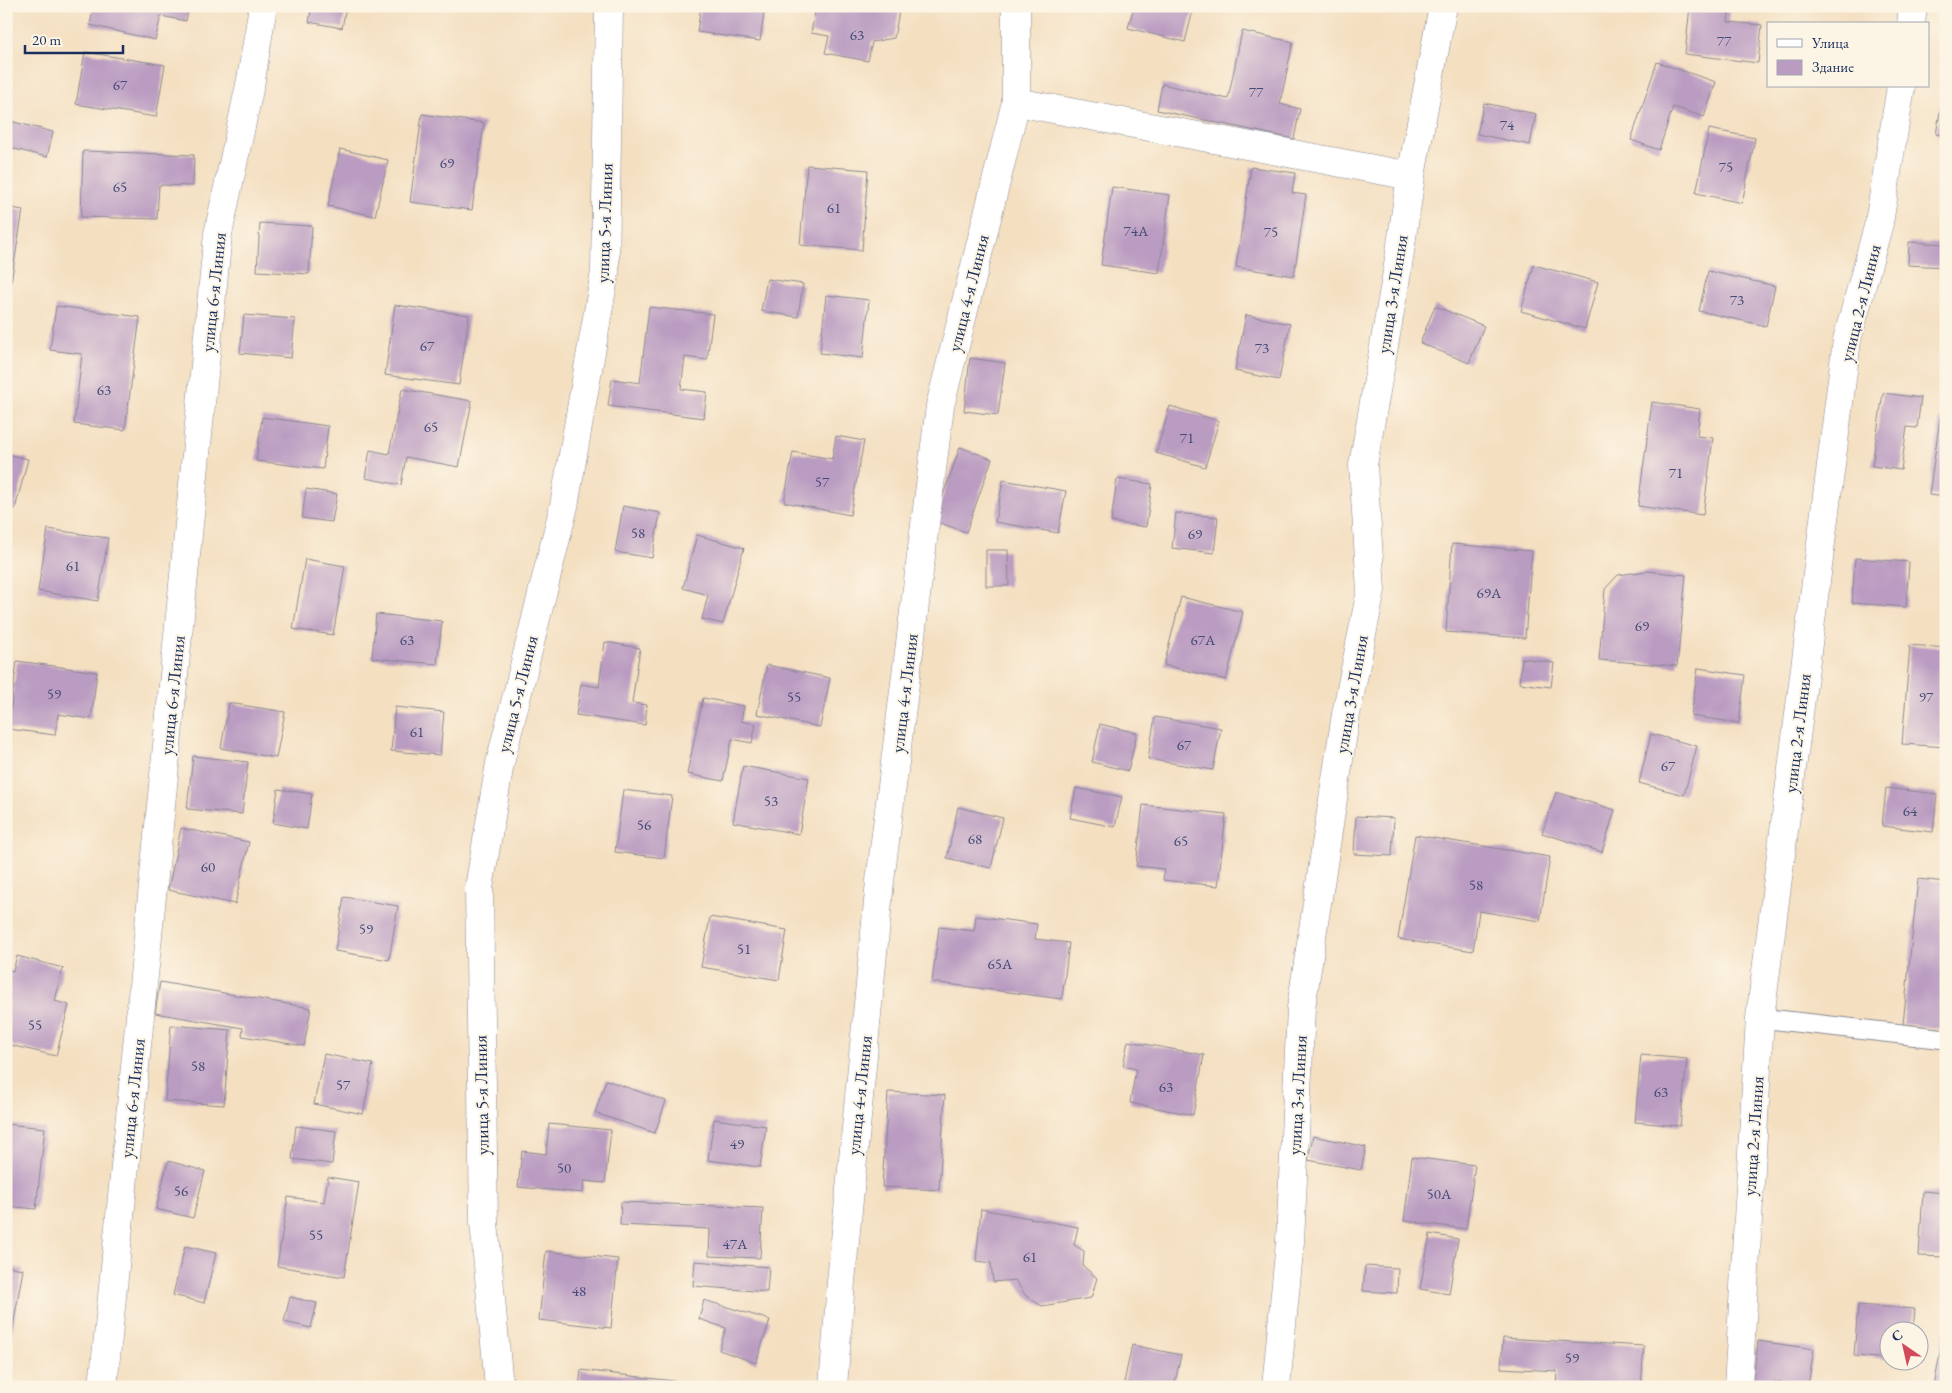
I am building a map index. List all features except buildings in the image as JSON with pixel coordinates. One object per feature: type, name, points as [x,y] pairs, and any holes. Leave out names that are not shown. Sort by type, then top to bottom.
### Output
[{"type":"street","name":"улица 6-я Линия","points":[[103,1387],[218,234],[251,80],[263,6]]},
{"type":"street","name":"улица 5-я Линия","points":[[499,1387],[484,1222],[479,888],[500,763],[564,506],[605,272],[609,6]]},
{"type":"street","name":"улица 4-я Линия","points":[[833,1387],[842,1272],[880,882],[940,406],[1016,102],[1016,6]]},
{"type":"street","name":"улица 3-я Линия","points":[[1276,1387],[1290,1242],[1301,1008],[1346,714],[1371,590],[1363,465],[1397,272],[1411,176],[1443,6]]},
{"type":"street","points":[[1911,22],[1913,6]]},
{"type":"street","name":"улица 2-я Линия","points":[[1738,1387],[1760,1018],[1848,340],[1880,223],[1901,88]]},
{"type":"street","points":[[1016,102],[1411,176]]},
{"type":"lane","points":[[1760,1018],[1946,1039]]}]
